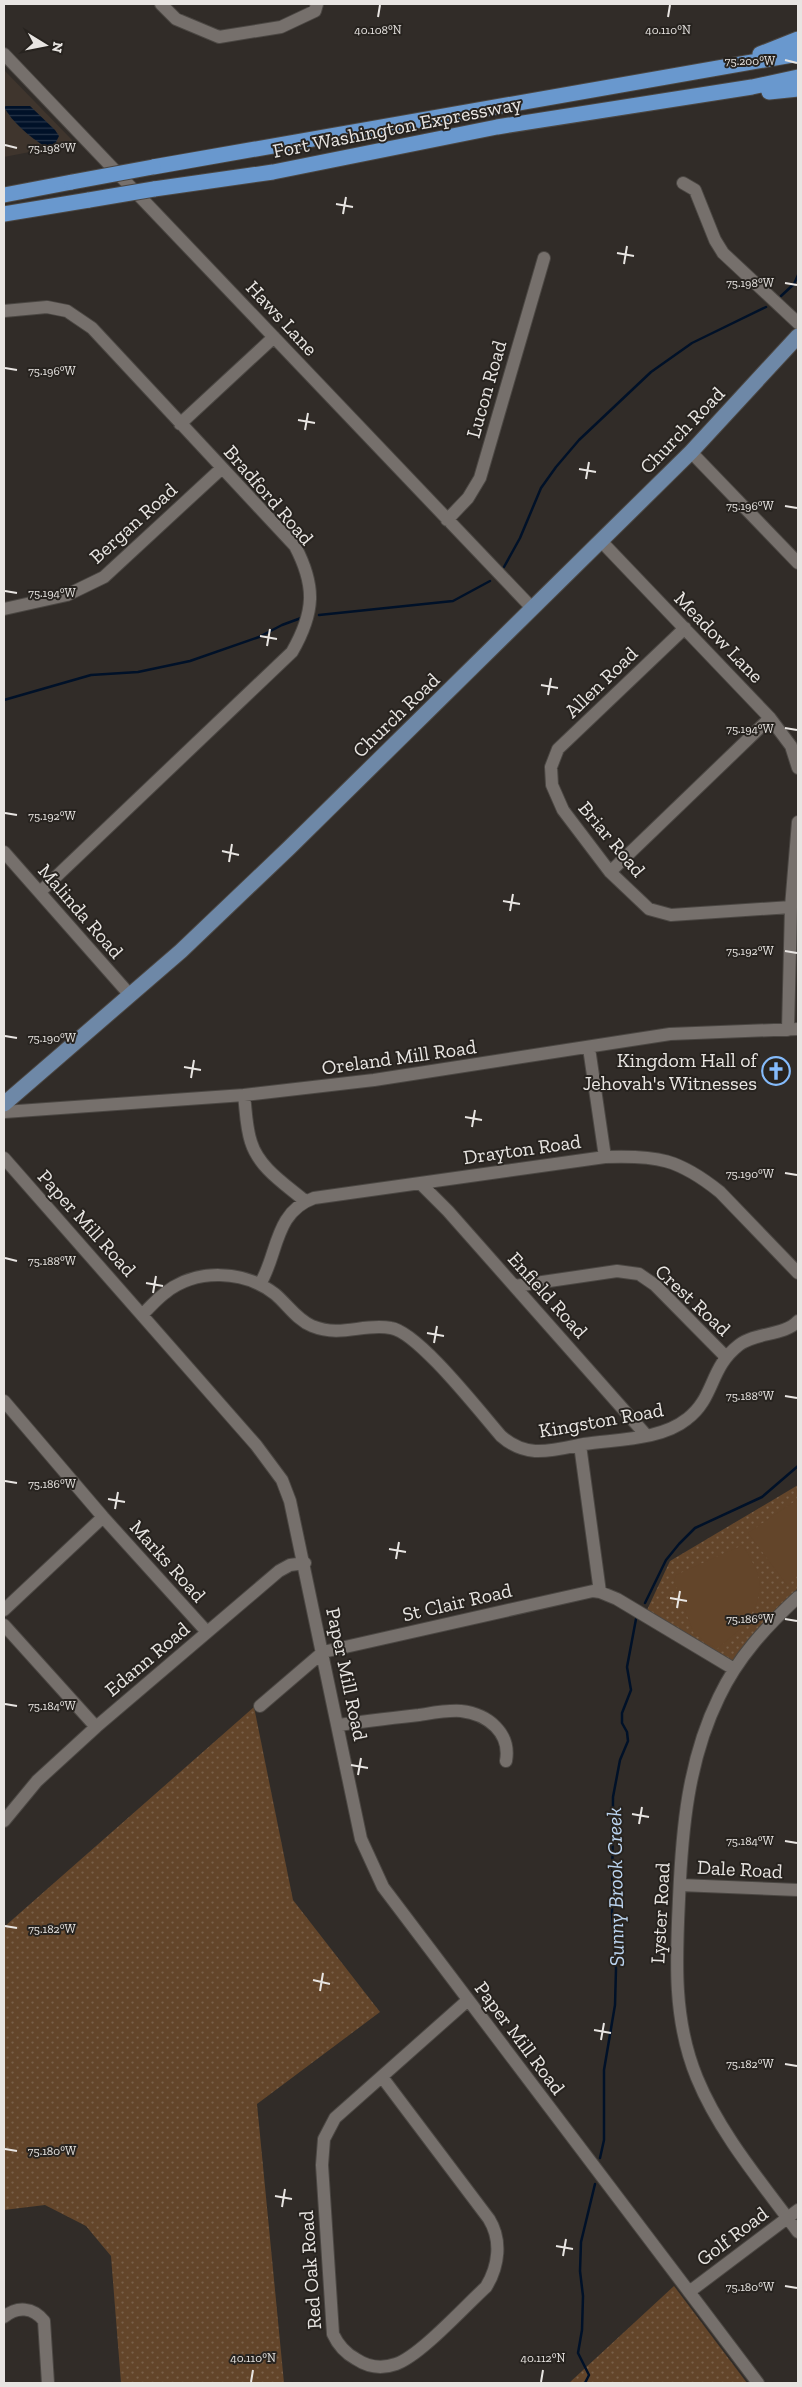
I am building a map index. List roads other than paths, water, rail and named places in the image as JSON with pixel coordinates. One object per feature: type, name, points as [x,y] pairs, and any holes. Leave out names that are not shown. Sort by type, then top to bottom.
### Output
[{"type":"highway","points":[[734,65],[798,39]]},
{"type":"highway","points":[[4,195],[153,167],[798,54]]},
{"type":"highway","name":"Fort Washington Expressway","points":[[4,214],[154,189],[273,172],[497,126],[752,87],[798,77]]},
{"type":"highway","points":[[629,106],[798,89]]},
{"type":"main road","name":"Church Road","points":[[4,1104],[180,951],[289,848],[691,452],[798,336]]},
{"type":"street","points":[[161,4],[176,19],[218,37],[281,27],[315,10],[318,4]]},
{"type":"street","name":"Haws Lane","points":[[4,54],[533,609]]},
{"type":"street","points":[[683,183],[695,190],[715,240],[723,253],[798,323]]},
{"type":"street","name":"Lucon Road","points":[[447,520],[468,498],[480,478],[544,258]]},
{"type":"street","name":"Bradford Road","points":[[4,311],[47,307],[67,311],[92,328],[294,546],[304,563],[311,598],[304,632],[292,652],[40,892]]},
{"type":"street","points":[[180,424],[274,337]]},
{"type":"street","points":[[691,452],[798,563]]},
{"type":"street","name":"Bergan Road","points":[[4,608],[67,595],[104,577],[222,468]]},
{"type":"street","name":"Meadow Lane","points":[[601,541],[770,718],[791,746],[798,768]]},
{"type":"street","name":"Allen Road","points":[[551,767],[558,749],[685,628]]},
{"type":"street","points":[[610,872],[770,718]]},
{"type":"street","name":"Briar Road","points":[[551,767],[552,786],[563,810],[610,872],[649,909],[671,915],[791,907]]},
{"type":"street","points":[[793,1029],[791,907],[798,822]]},
{"type":"street","name":"Malinda Road","points":[[4,852],[130,995]]},
{"type":"street","name":"Oreland Mill Road","points":[[4,1112],[244,1096],[374,1080],[670,1034],[793,1029]]},
{"type":"street","points":[[589,1048],[605,1156]]},
{"type":"street","points":[[244,1096],[249,1135],[256,1153],[272,1174],[305,1201],[292,1212],[280,1231],[268,1270],[260,1284]]},
{"type":"street","name":"Drayton Road","points":[[305,1201],[325,1195],[605,1156],[657,1158],[673,1162],[693,1172],[720,1192],[798,1273]]},
{"type":"street","name":"Paper Mill Road","points":[[4,1158],[143,1314],[256,1445],[278,1474],[290,1501],[339,1725],[361,1839],[383,1888],[758,2383]]},
{"type":"street","name":"Enfield Road","points":[[420,1182],[515,1286],[646,1435]]},
{"type":"street","name":"Crest Road","points":[[515,1286],[617,1272],[639,1274],[655,1285],[726,1357]]},
{"type":"street","name":"Kingston Road","points":[[143,1314],[173,1288],[202,1276],[232,1276],[260,1284],[311,1326],[333,1332],[384,1327],[396,1329],[407,1334],[418,1343],[501,1436],[511,1444],[535,1451],[646,1435],[675,1427],[693,1414],[704,1402],[716,1371],[726,1357],[747,1340],[790,1328],[798,1321]]},
{"type":"street","name":"Marks Road","points":[[4,1401],[103,1517],[207,1632]]},
{"type":"street","points":[[580,1445],[600,1592],[617,1599],[734,1669]]},
{"type":"street","points":[[4,1610],[103,1517]]},
{"type":"street","name":"Edann Road","points":[[4,1821],[37,1781],[96,1726],[279,1571],[290,1565],[304,1563]]},
{"type":"street","name":"St Clair Road","points":[[323,1652],[584,1593],[600,1592]]},
{"type":"street","name":"Lyster Road","points":[[798,1597],[760,1634],[734,1669],[711,1714],[692,1773],[686,1807],[680,1885],[676,1981],[688,2054],[696,2076],[718,2121],[793,2214],[798,2232]]},
{"type":"street","points":[[4,1624],[96,1726]]},
{"type":"street","points":[[260,1706],[323,1652]]},
{"type":"street","points":[[339,1725],[445,1712],[468,1712],[482,1717],[501,1732],[508,1748],[506,1761]]},
{"type":"street","name":"Dale Road","points":[[680,1885],[798,1890]]},
{"type":"street","points":[[382,2077],[468,2000]]},
{"type":"street","name":"Red Oak Road","points":[[382,2077],[489,2219],[494,2227],[497,2243],[495,2267],[486,2287],[413,2354],[398,2363],[377,2367],[358,2361],[346,2352],[333,2334],[322,2147],[326,2133],[335,2118],[382,2077]]},
{"type":"street","name":"Golf Road","points":[[689,2292],[793,2214]]},
{"type":"street","points":[[4,2317],[14,2311],[26,2309],[36,2312],[44,2321],[48,2383]]},
{"type":"water","points":[[30,106],[59,136],[55,144],[44,146],[33,138],[12,118],[4,107]]},
{"type":"waterway","points":[[781,296],[794,284],[798,275]]},
{"type":"waterway","points":[[504,567],[520,538],[541,488],[579,440],[651,372],[692,343],[766,307]]},
{"type":"waterway","points":[[319,615],[453,601],[490,581]]},
{"type":"waterway","points":[[4,700],[91,675],[138,672],[190,661],[259,637],[301,618]]},
{"type":"waterway","name":"Sunny Brook Creek","points":[[645,1603],[666,1560],[695,1528],[762,1497],[798,1466]]},
{"type":"waterway","name":"Sunny Brook Creek","points":[[600,2158],[604,2140],[604,2070],[615,2005],[616,1969],[612,1913],[613,1797],[620,1760],[628,1741],[627,1732],[622,1723],[622,1713],[631,1690],[627,1667],[636,1619]]},
{"type":"waterway","name":"Sunny Brook Creek","points":[[585,2383],[589,2375],[578,2353],[582,2330],[583,2296],[580,2271],[581,2242],[595,2184]]},
{"type":"place","name":"Kingdom Hall of Jehovah's Witnesses","points":[[776,1071]]}]
